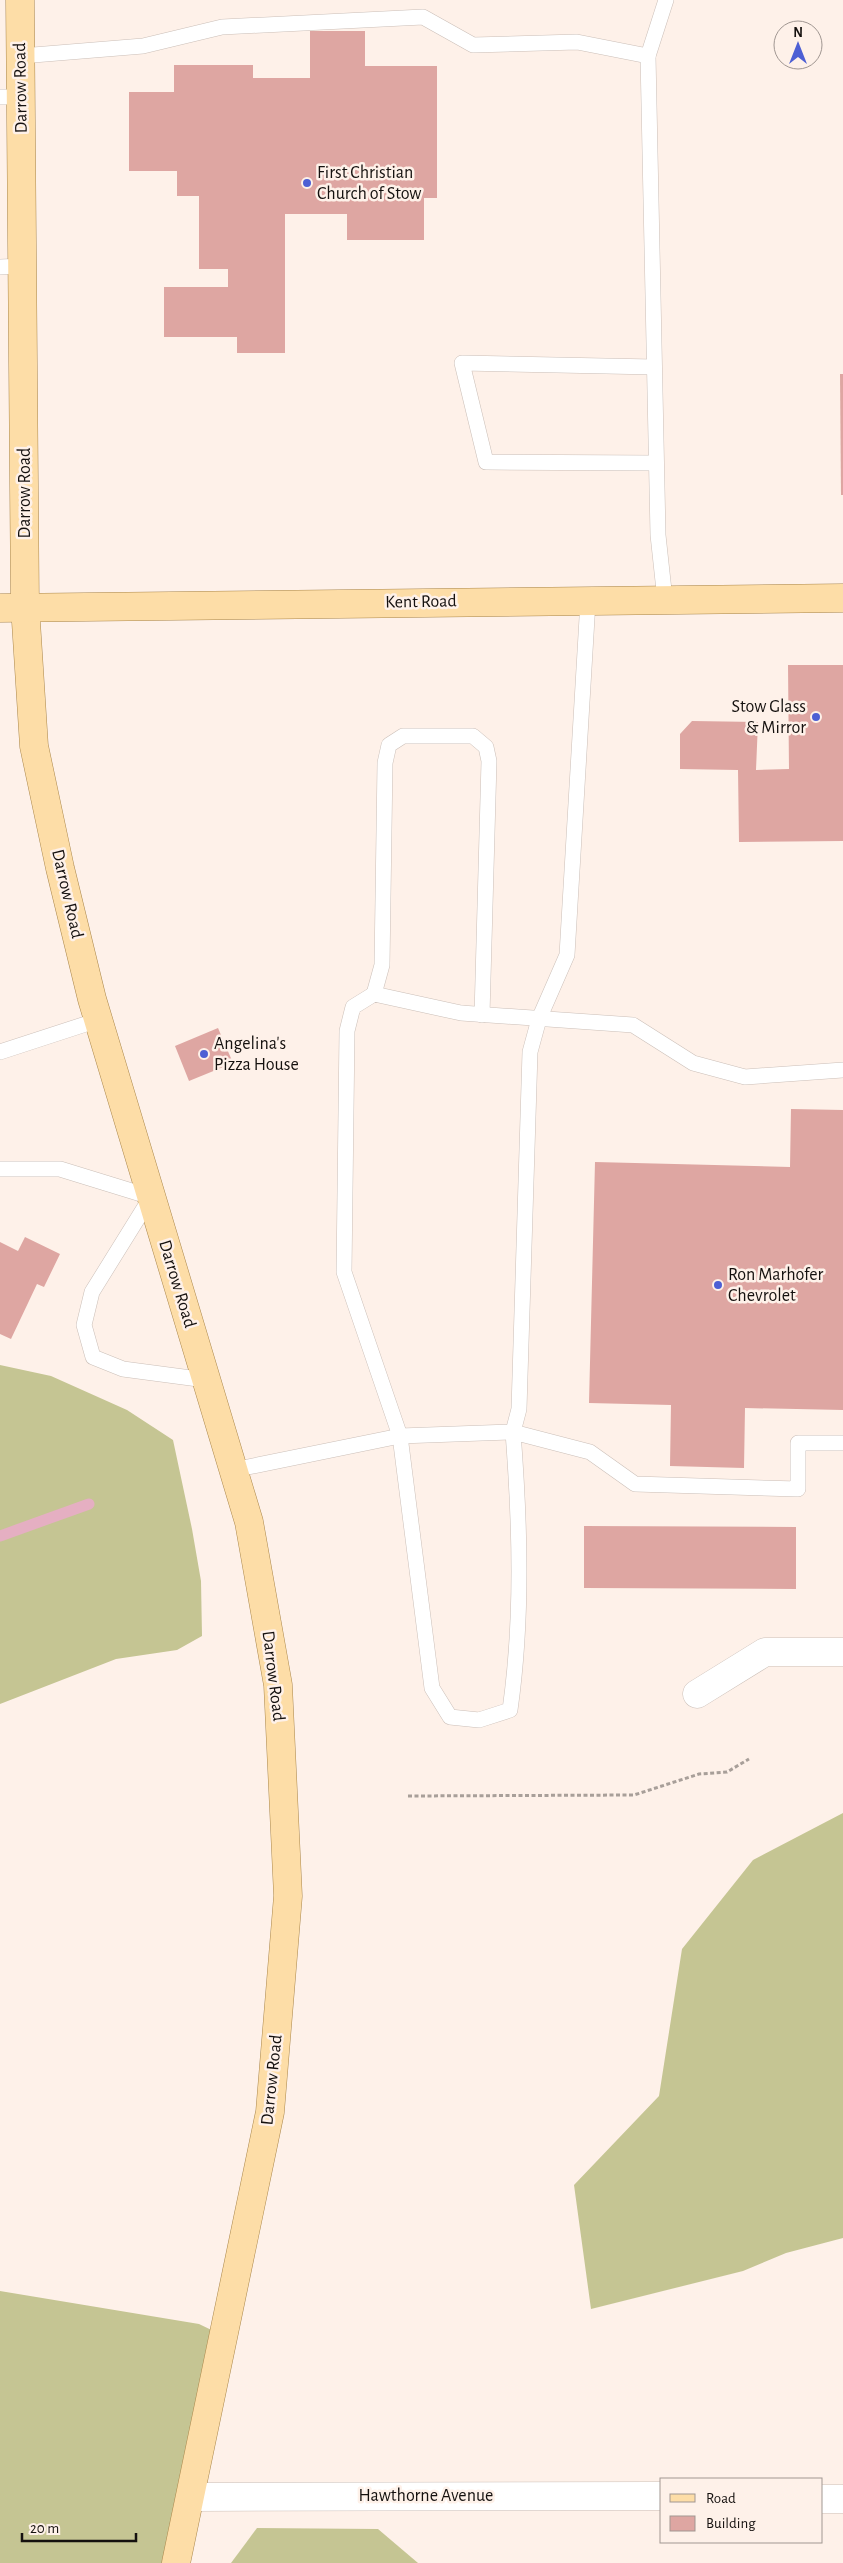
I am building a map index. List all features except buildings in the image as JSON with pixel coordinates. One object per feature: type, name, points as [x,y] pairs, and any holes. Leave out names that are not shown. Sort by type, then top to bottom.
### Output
[{"type":"main road","name":"Darrow Road","points":[[20,0],[21,56],[11,97],[13,607],[34,746],[60,868],[98,1020],[249,1522],[278,1685],[288,1896],[270,2112],[176,2563]]},
{"type":"main road","name":"Kent Road","points":[[13,607],[843,598]]},
{"type":"street","points":[[697,1694],[765,1652],[843,1652]]},
{"type":"street","name":"Hawthorne Avenue","points":[[191,2497],[660,2496]]},
{"type":"street","points":[[823,2498],[843,2499]]},
{"type":"lane","points":[[665,600],[658,535],[648,56],[666,0]]},
{"type":"lane","points":[[21,56],[142,46],[222,27],[423,18],[474,45],[577,42],[648,56]]},
{"type":"lane","points":[[654,367],[462,363],[486,462],[656,463]]},
{"type":"lane","points":[[482,1015],[489,761],[486,747],[474,736],[403,736],[389,745],[385,763],[382,965],[374,994],[353,1008],[347,1031],[344,1272],[400,1436],[432,1688],[450,1717],[479,1720],[510,1710],[517,1660],[519,1511],[513,1432],[519,1409],[530,1052],[539,1019],[566,956],[588,601]]},
{"type":"lane","points":[[374,994],[461,1013],[633,1025],[693,1063],[745,1077],[843,1070]]},
{"type":"lane","points":[[0,1052],[98,1020]]},
{"type":"lane","points":[[0,1169],[60,1169],[151,1197],[92,1292],[84,1325],[93,1356],[123,1369],[206,1380]]},
{"type":"lane","points":[[233,1470],[400,1436],[513,1432],[590,1452],[635,1484],[798,1488],[798,1443],[843,1443]]},
{"type":"path","points":[[408,1796],[634,1795],[699,1774],[727,1772],[749,1759]]},
{"type":"green space","points":[[0,1365],[51,1376],[127,1410],[173,1440],[201,1581],[202,1636],[177,1650],[116,1659],[0,1704]]},
{"type":"green space","points":[[843,1813],[843,2238],[786,2253],[743,2271],[591,2309],[574,2185],[659,2096],[682,1949],[753,1860]]},
{"type":"green space","points":[[0,2291],[199,2324],[224,2336],[176,2563],[0,2563]]},
{"type":"green space","points":[[257,2528],[378,2529],[418,2563],[231,2563]]},
{"type":"waterway","points":[[0,1536],[89,1504]]},
{"type":"place","name":"First Christian Church of Stow","points":[[307,183]]},
{"type":"place","name":"Stow Glass & Mirror","points":[[816,717]]},
{"type":"place","name":"Angelina's Pizza House","points":[[204,1054]]},
{"type":"place","name":"Ron Marhofer Chevrolet","points":[[718,1285]]}]
